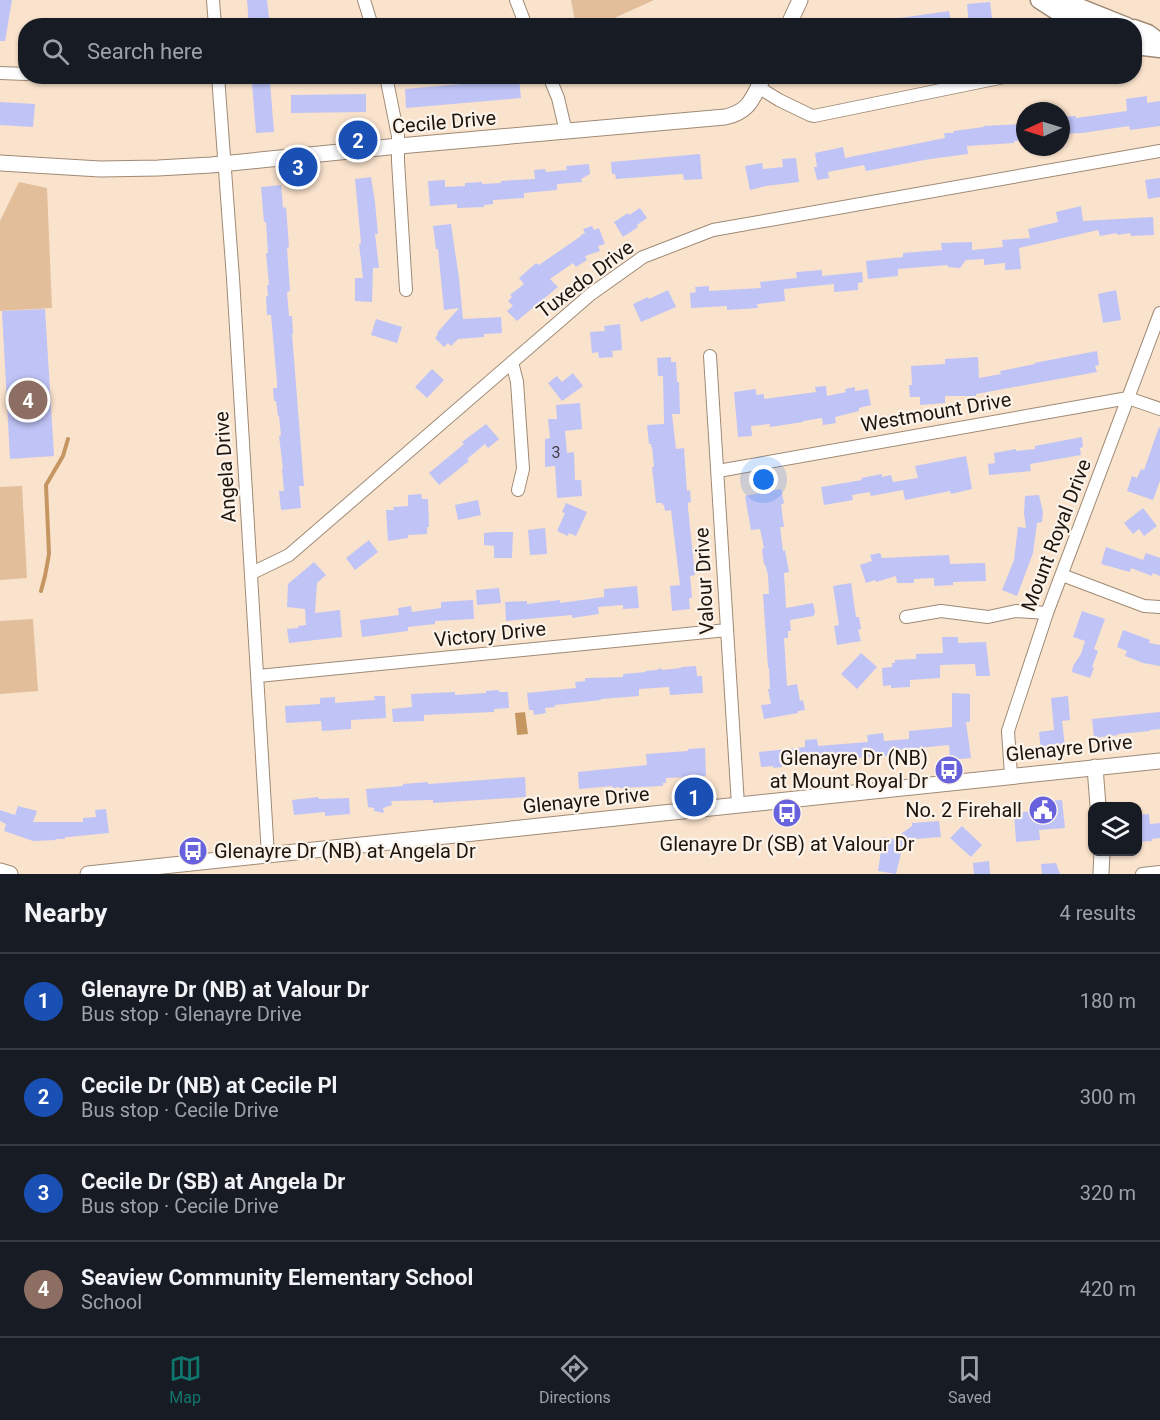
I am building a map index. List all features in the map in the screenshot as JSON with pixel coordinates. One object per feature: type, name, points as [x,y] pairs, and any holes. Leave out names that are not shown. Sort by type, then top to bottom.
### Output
[{"type":"main road","points":[[1039,0],[1070,18]]},
{"type":"main road","points":[[1062,0],[1107,18]]},
{"type":"main road","points":[[1142,31],[1160,42]]},
{"type":"main road","points":[[1142,47],[1160,49]]},
{"type":"street","points":[[213,0],[214,18]]},
{"type":"street","points":[[364,0],[370,18]]},
{"type":"street","points":[[516,0],[523,18]]},
{"type":"street","points":[[792,18],[800,0]]},
{"type":"street","points":[[0,73],[18,74]]},
{"type":"street","name":"Angela Drive","points":[[219,84],[252,573],[268,856]]},
{"type":"street","points":[[388,84],[399,146],[406,290]]},
{"type":"street","points":[[552,84],[566,132]]},
{"type":"street","name":"Cecile Drive","points":[[0,163],[118,169],[224,164],[726,117],[741,113],[750,103],[760,84]]},
{"type":"street","points":[[763,84],[779,100],[814,116],[970,84]]},
{"type":"street","name":"Tuxedo Drive","points":[[252,573],[289,555],[591,294],[643,257],[713,230],[1160,152]]},
{"type":"street","name":"Mount Royal Drive","points":[[1011,775],[1008,731],[1047,614],[1160,313]]},
{"type":"street","name":"Valour Drive","points":[[710,356],[738,804]]},
{"type":"street","points":[[512,362],[517,382],[523,469],[518,490]]},
{"type":"street","name":"Westmount Drive","points":[[718,471],[1128,398],[1160,409]]},
{"type":"street","points":[[1062,575],[1144,606],[1160,607]]},
{"type":"street","points":[[906,617],[941,611],[988,617],[1016,611],[1047,614]]},
{"type":"street","name":"Victory Drive","points":[[258,676],[727,630]]},
{"type":"street","name":"Glenayre Drive","points":[[88,874],[1160,761]]},
{"type":"street","points":[[1095,767],[1098,802]]},
{"type":"street","points":[[1101,874],[1102,856]]},
{"type":"street","points":[[0,871],[10,874]]},
{"type":"street","points":[[1143,874],[1160,872]]},
{"type":"shaded area","points":[[571,0],[654,0],[614,18],[574,18]]},
{"type":"shaded area","points":[[19,182],[47,188],[52,308],[0,311],[0,221]]},
{"type":"shaded area","points":[[22,486],[27,578],[0,580],[0,487]]},
{"type":"shaded area","points":[[33,619],[38,691],[0,694],[0,621]]},
{"type":"shaded area","points":[[525,712],[528,734],[517,735],[515,713]]},
{"type":"building","points":[[0,0],[12,0],[5,41],[0,41]]},
{"type":"building","points":[[247,0],[267,0],[269,18],[248,18]]},
{"type":"building","points":[[990,2],[992,18],[968,18],[967,4]]},
{"type":"building","points":[[949,11],[950,18],[900,18]]},
{"type":"building","points":[[252,84],[270,84],[274,132],[256,133]]},
{"type":"building","points":[[462,84],[520,84],[521,98],[406,108],[405,89]]},
{"type":"building","points":[[366,94],[366,112],[291,113],[291,95]]},
{"type":"building","points":[[1147,96],[1147,103],[1160,101],[1160,126],[1130,130],[1129,126],[1070,134],[1070,116],[1076,116],[1076,118],[1127,111],[1126,99]]},
{"type":"building","points":[[0,102],[35,104],[33,127],[0,125]]},
{"type":"building","points":[[1016,124],[1016,141],[1014,143],[967,146],[968,154],[866,171],[864,165],[828,172],[829,178],[817,180],[814,167],[817,167],[815,153],[843,147],[845,158],[945,138],[944,133],[983,126]]},
{"type":"building","points":[[700,154],[702,179],[684,180],[683,174],[616,179],[615,174],[612,174],[611,162]]},
{"type":"building","points":[[796,158],[799,182],[750,190],[745,166],[762,163],[763,169],[783,167],[782,159]]},
{"type":"building","points":[[589,164],[590,174],[581,179],[582,182],[557,184],[557,190],[524,193],[524,198],[493,200],[493,204],[484,205],[484,207],[457,208],[457,204],[430,206],[428,181],[445,180],[445,187],[465,186],[465,183],[501,183],[501,181],[535,179],[534,170],[545,169],[546,172],[567,170],[566,166]]},
{"type":"building","points":[[371,177],[378,234],[375,234],[379,268],[373,268],[372,302],[355,301],[355,278],[363,278],[355,179]]},
{"type":"building","points":[[1160,178],[1160,197],[1148,199],[1145,180]]},
{"type":"building","points":[[281,185],[283,208],[286,207],[290,291],[287,292],[289,316],[292,316],[304,486],[299,486],[301,508],[281,510],[279,491],[284,491],[279,436],[281,435],[276,401],[274,401],[273,388],[277,388],[277,382],[271,315],[267,315],[266,296],[268,296],[267,285],[269,285],[266,253],[268,253],[261,187]]},
{"type":"building","points":[[1081,206],[1083,221],[1153,217],[1154,235],[1131,236],[1130,233],[1117,235],[1117,233],[1100,236],[1098,230],[1019,248],[1021,269],[1005,270],[1005,263],[984,265],[984,259],[966,260],[960,268],[948,267],[948,265],[898,269],[898,276],[868,279],[866,261],[903,257],[903,253],[942,250],[941,243],[972,242],[972,250],[1003,247],[1002,240],[1030,238],[1028,229],[1058,222],[1056,212]]},
{"type":"building","points":[[640,208],[647,218],[623,237],[614,222]]},
{"type":"building","points":[[451,224],[463,319],[501,317],[502,333],[458,339],[451,346],[448,343],[444,347],[435,338],[459,308],[444,310],[438,249],[436,249],[433,226]]},
{"type":"building","points":[[592,226],[594,230],[599,228],[605,244],[598,246],[600,251],[585,256],[587,260],[576,267],[573,263],[550,279],[558,287],[517,321],[507,311],[513,306],[508,301],[512,297],[510,295],[524,284],[519,278],[536,263],[539,265],[585,233],[583,229]]},
{"type":"building","points":[[822,270],[822,276],[862,272],[863,282],[858,283],[858,290],[834,292],[834,284],[784,289],[785,301],[757,304],[758,308],[727,310],[727,306],[691,308],[690,293],[696,292],[695,287],[709,286],[709,291],[761,288],[760,282],[797,278],[796,272]]},
{"type":"building","points":[[668,290],[676,307],[641,322],[633,304]]},
{"type":"building","points":[[1116,290],[1121,320],[1103,323],[1098,294]]},
{"type":"building","points":[[45,309],[54,456],[10,459],[2,311]]},
{"type":"building","points":[[376,319],[402,327],[397,343],[371,335]]},
{"type":"building","points":[[620,324],[622,350],[612,351],[613,357],[599,358],[598,352],[592,353],[590,332],[605,331],[604,326]]},
{"type":"building","points":[[1097,351],[1099,365],[1095,366],[1097,372],[976,394],[976,396],[945,396],[945,403],[920,405],[920,397],[910,397],[911,366],[945,364],[945,359],[978,357],[979,378],[1001,374],[1000,371],[1034,363]]},
{"type":"building","points":[[671,357],[671,362],[676,362],[680,414],[672,414],[676,449],[684,448],[687,491],[690,490],[691,502],[688,503],[688,508],[695,575],[690,576],[692,598],[689,598],[690,609],[672,611],[670,586],[680,585],[671,510],[665,511],[662,503],[656,503],[652,447],[649,444],[647,425],[664,424],[663,376],[658,376],[657,358]]},
{"type":"building","points":[[432,369],[444,380],[427,398],[415,387]]},
{"type":"building","points":[[573,373],[583,386],[562,401],[548,383],[557,376],[562,382]]},
{"type":"building","points":[[826,386],[827,396],[846,392],[845,389],[855,387],[855,391],[868,389],[871,405],[859,408],[859,411],[835,417],[836,423],[823,425],[822,418],[770,427],[770,424],[751,426],[752,436],[738,437],[734,392],[756,389],[756,395],[764,394],[764,399],[816,392],[815,387]]},
{"type":"building","points":[[580,403],[582,429],[565,431],[567,453],[574,452],[575,480],[581,480],[582,496],[557,498],[555,466],[545,467],[545,439],[550,438],[548,419],[557,419],[556,405]]},
{"type":"building","points":[[486,424],[499,439],[488,448],[485,444],[467,459],[469,461],[439,485],[429,473],[464,444],[462,442]]},
{"type":"building","points":[[1159,427],[1160,481],[1153,500],[1127,491],[1132,476],[1137,478],[1141,469],[1144,470]]},
{"type":"building","points":[[1082,437],[1081,455],[1030,464],[1031,471],[989,475],[988,464],[995,463],[994,453],[1016,449],[1016,451],[1035,449],[1035,446]]},
{"type":"building","points":[[966,456],[972,489],[905,500],[903,490],[871,496],[870,492],[852,495],[853,500],[824,505],[821,487],[882,474],[882,477],[891,475],[893,482],[918,478],[915,466]]},
{"type":"building","points":[[769,488],[770,491],[781,489],[784,503],[781,505],[784,527],[780,527],[789,572],[784,573],[786,608],[813,603],[815,613],[813,616],[790,620],[791,631],[788,631],[788,638],[784,638],[787,686],[797,684],[800,701],[803,700],[805,710],[764,719],[761,705],[771,704],[768,689],[770,689],[769,668],[763,594],[769,594],[768,575],[764,565],[762,549],[764,548],[760,529],[751,530],[745,496],[760,493],[760,490]]},
{"type":"building","points":[[421,494],[422,499],[428,499],[427,534],[408,535],[408,538],[388,541],[386,510],[408,506],[408,495]]},
{"type":"building","points":[[1039,495],[1043,512],[1042,522],[1037,523],[1033,553],[1017,596],[1002,590],[1014,560],[1018,527],[1026,528],[1025,496]]},
{"type":"building","points":[[478,500],[481,515],[458,520],[455,505]]},
{"type":"building","points":[[566,503],[587,512],[576,536],[569,533],[568,536],[557,531],[565,513],[562,512]]},
{"type":"building","points":[[1143,508],[1157,526],[1144,536],[1139,529],[1133,534],[1124,523]]},
{"type":"building","points":[[545,528],[547,554],[530,555],[528,530]]},
{"type":"building","points":[[513,532],[512,558],[494,558],[494,546],[484,545],[484,533]]},
{"type":"building","points":[[369,540],[378,552],[355,570],[346,558]]},
{"type":"building","points":[[1106,547],[1143,560],[1146,553],[1160,558],[1160,576],[1153,573],[1152,576],[1131,568],[1130,572],[1101,564]]},
{"type":"building","points":[[880,553],[882,558],[949,555],[950,564],[985,563],[986,581],[953,582],[953,585],[934,586],[934,578],[914,579],[914,583],[897,583],[896,576],[866,583],[860,565],[872,561],[870,555]]},
{"type":"building","points":[[314,562],[326,575],[317,583],[315,613],[340,610],[342,637],[289,643],[287,629],[306,625],[305,609],[287,607],[288,584]]},
{"type":"building","points":[[851,583],[856,617],[859,617],[861,629],[858,630],[861,641],[837,645],[834,626],[839,625],[833,586]]},
{"type":"building","points":[[637,586],[639,608],[623,609],[623,605],[598,607],[599,614],[572,618],[572,615],[506,621],[505,602],[527,601],[527,604],[560,600],[560,603],[604,597],[604,589]]},
{"type":"building","points":[[499,588],[501,603],[477,605],[476,590]]},
{"type":"building","points":[[473,600],[474,619],[435,621],[435,624],[408,627],[408,631],[362,637],[360,620],[399,615],[398,608],[411,606],[412,612],[441,608],[441,602]]},
{"type":"building","points":[[1082,611],[1105,619],[1094,649],[1098,651],[1090,678],[1072,672],[1085,641],[1073,637]]},
{"type":"building","points":[[1123,630],[1150,640],[1149,643],[1160,645],[1160,666],[1125,656],[1127,651],[1117,647]]},
{"type":"building","points":[[942,637],[958,637],[958,643],[986,642],[990,676],[976,676],[975,664],[940,665],[940,678],[910,680],[910,687],[883,686],[882,668],[892,667],[895,660],[916,659],[916,654],[943,653]]},
{"type":"building","points":[[861,653],[877,667],[857,689],[841,674]]},
{"type":"building","points":[[696,666],[697,676],[702,676],[703,693],[670,695],[669,687],[639,689],[639,696],[555,705],[555,707],[545,708],[546,713],[534,715],[533,710],[529,710],[527,693],[576,688],[575,682],[585,681],[585,678],[623,677],[623,674],[660,668],[662,670]]},
{"type":"building","points":[[499,690],[499,692],[508,692],[509,708],[494,709],[494,712],[424,715],[424,721],[393,722],[392,709],[412,707],[411,694],[455,692],[455,695]]},
{"type":"building","points":[[952,693],[970,694],[970,722],[966,722],[971,758],[950,760],[949,745],[897,750],[897,755],[782,765],[782,767],[773,768],[773,766],[761,767],[759,752],[805,747],[805,740],[817,739],[818,746],[868,742],[867,735],[883,733],[884,741],[909,739],[909,731],[952,727]]},
{"type":"building","points":[[374,696],[385,696],[386,718],[351,720],[351,729],[322,731],[321,721],[286,723],[285,706],[320,704],[320,698],[335,697],[335,703],[375,700]]},
{"type":"building","points":[[1068,696],[1070,720],[1062,721],[1065,746],[1041,749],[1039,732],[1054,730],[1051,698]]},
{"type":"building","points":[[1160,712],[1160,729],[1094,738],[1092,719]]},
{"type":"building","points":[[705,748],[706,776],[666,778],[663,786],[613,788],[612,786],[579,789],[578,772],[647,765],[646,754]]},
{"type":"building","points":[[525,777],[526,797],[433,803],[433,800],[391,801],[392,805],[383,808],[384,813],[368,807],[366,789],[428,782],[428,784]]},
{"type":"building","points":[[318,797],[319,799],[349,798],[350,814],[325,816],[325,812],[294,815],[292,800]]},
{"type":"building","points":[[1062,800],[1065,828],[1039,830],[1040,840],[1016,842],[1014,813],[1034,811],[1033,802]]},
{"type":"building","points":[[18,806],[37,811],[33,822],[83,822],[83,818],[96,817],[95,810],[106,809],[109,833],[33,841],[4,831],[6,824],[0,821],[0,810],[15,815]]},
{"type":"building","points":[[1149,814],[1150,824],[1160,823],[1160,838],[1142,842],[1142,815]]},
{"type":"building","points":[[939,821],[941,837],[915,839],[902,849],[896,874],[878,871],[883,837],[894,839],[912,826],[912,823]]},
{"type":"building","points":[[962,826],[982,845],[971,857],[950,838]]},
{"type":"building","points":[[989,861],[990,874],[974,874],[973,863]]},
{"type":"building","points":[[1056,863],[1060,874],[1042,874],[1041,864]]},
{"type":"waterway","points":[[41,591],[49,554],[46,485],[63,456],[68,439]]},
{"type":"place","name":"Cecile Dr (NB) at Cecile Pl","points":[[358,140]]},
{"type":"place","name":"Cecile Dr (SB) at Angela Dr","points":[[298,167]]},
{"type":"place","name":"Seaview Community Elementary School","points":[[28,400]]},
{"type":"place","name":"Glenayre Dr (NB) at Mount Royal Dr","points":[[949,770]]},
{"type":"place","name":"Glenayre Dr (NB) at Valour Dr","points":[[694,797]]},
{"type":"place","name":"No. 2 Firehall","points":[[1043,810]]},
{"type":"place","name":"Glenayre Dr (SB) at Valour Dr","points":[[787,813]]},
{"type":"place","name":"Glenayre Dr (NB) at Angela Dr","points":[[193,851]]}]
